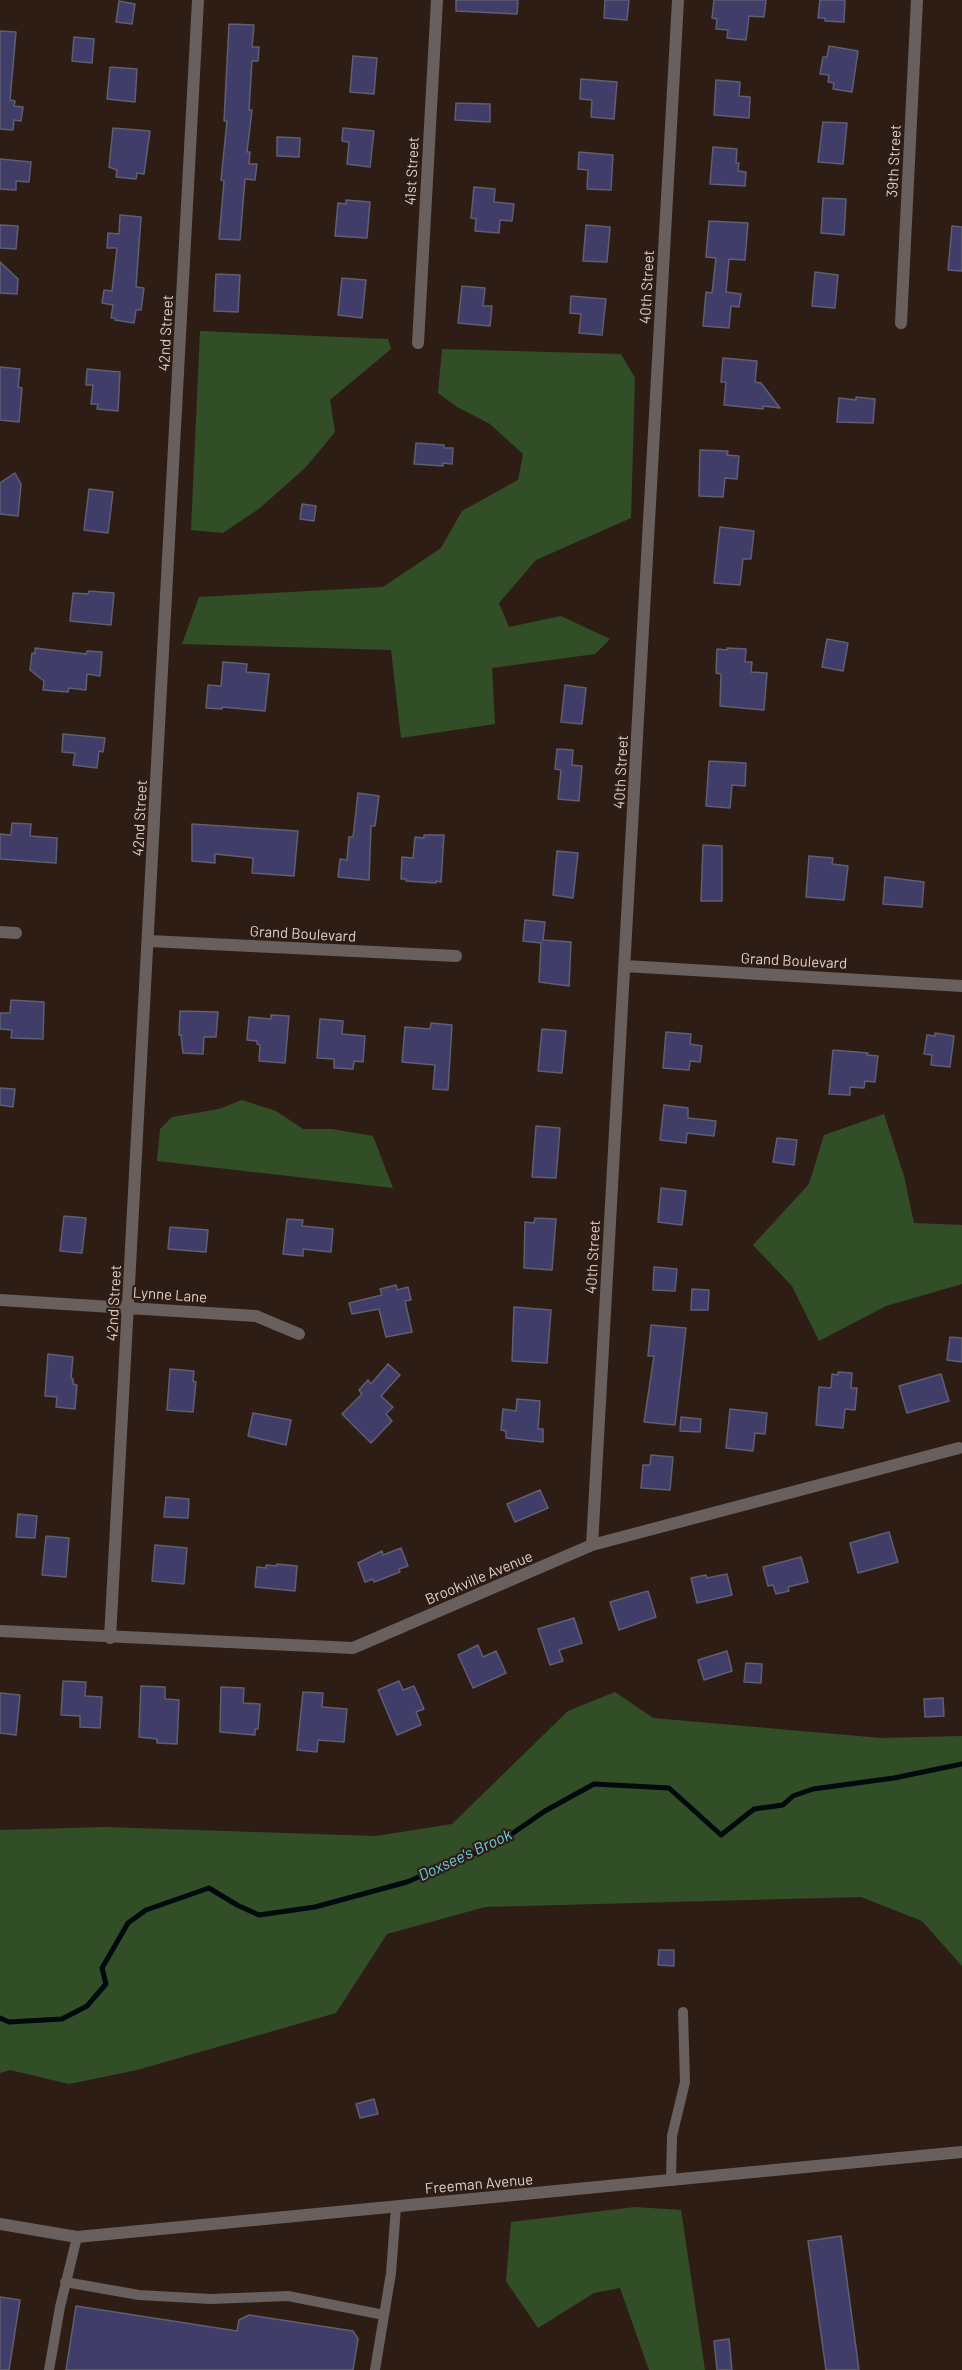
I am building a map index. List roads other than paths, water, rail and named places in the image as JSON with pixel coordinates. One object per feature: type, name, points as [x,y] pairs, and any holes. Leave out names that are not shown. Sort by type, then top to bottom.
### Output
[{"type":"street","name":"42nd Street","points":[[110,1638],[198,0]]},
{"type":"street","name":"41st Street","points":[[418,343],[437,0]]},
{"type":"street","name":"40th Street","points":[[592,1545],[678,0]]},
{"type":"street","name":"39th Street","points":[[901,323],[917,0]]},
{"type":"street","points":[[0,933],[16,933]]},
{"type":"street","name":"Grand Boulevard","points":[[149,941],[456,956]]},
{"type":"street","name":"Grand Boulevard","points":[[625,966],[962,986]]},
{"type":"street","name":"Lynne Lane","points":[[0,1300],[256,1316],[299,1334]]},
{"type":"street","name":"Brookville Avenue","points":[[0,1631],[353,1648],[592,1545],[959,1448]]},
{"type":"street","name":"Freeman Avenue","points":[[0,2223],[77,2237],[962,2152]]},
{"type":"lane","points":[[671,2181],[672,2136],[685,2082],[683,2012]]},
{"type":"lane","points":[[375,2370],[391,2273],[396,2207]]},
{"type":"lane","points":[[49,2370],[65,2282],[77,2237]]},
{"type":"lane","points":[[65,2282],[139,2295],[211,2299],[288,2296],[384,2315]]},
{"type":"waterway","name":"Doxsee's Brook","points":[[0,2018],[9,2022],[62,2019],[87,2006],[106,1984],[102,1968],[128,1923],[146,1910],[209,1888],[259,1915],[315,1907],[407,1882],[497,1844],[545,1811],[594,1784],[669,1788],[721,1835],[754,1809],[783,1805],[793,1796],[813,1789],[894,1778],[962,1764]]}]
